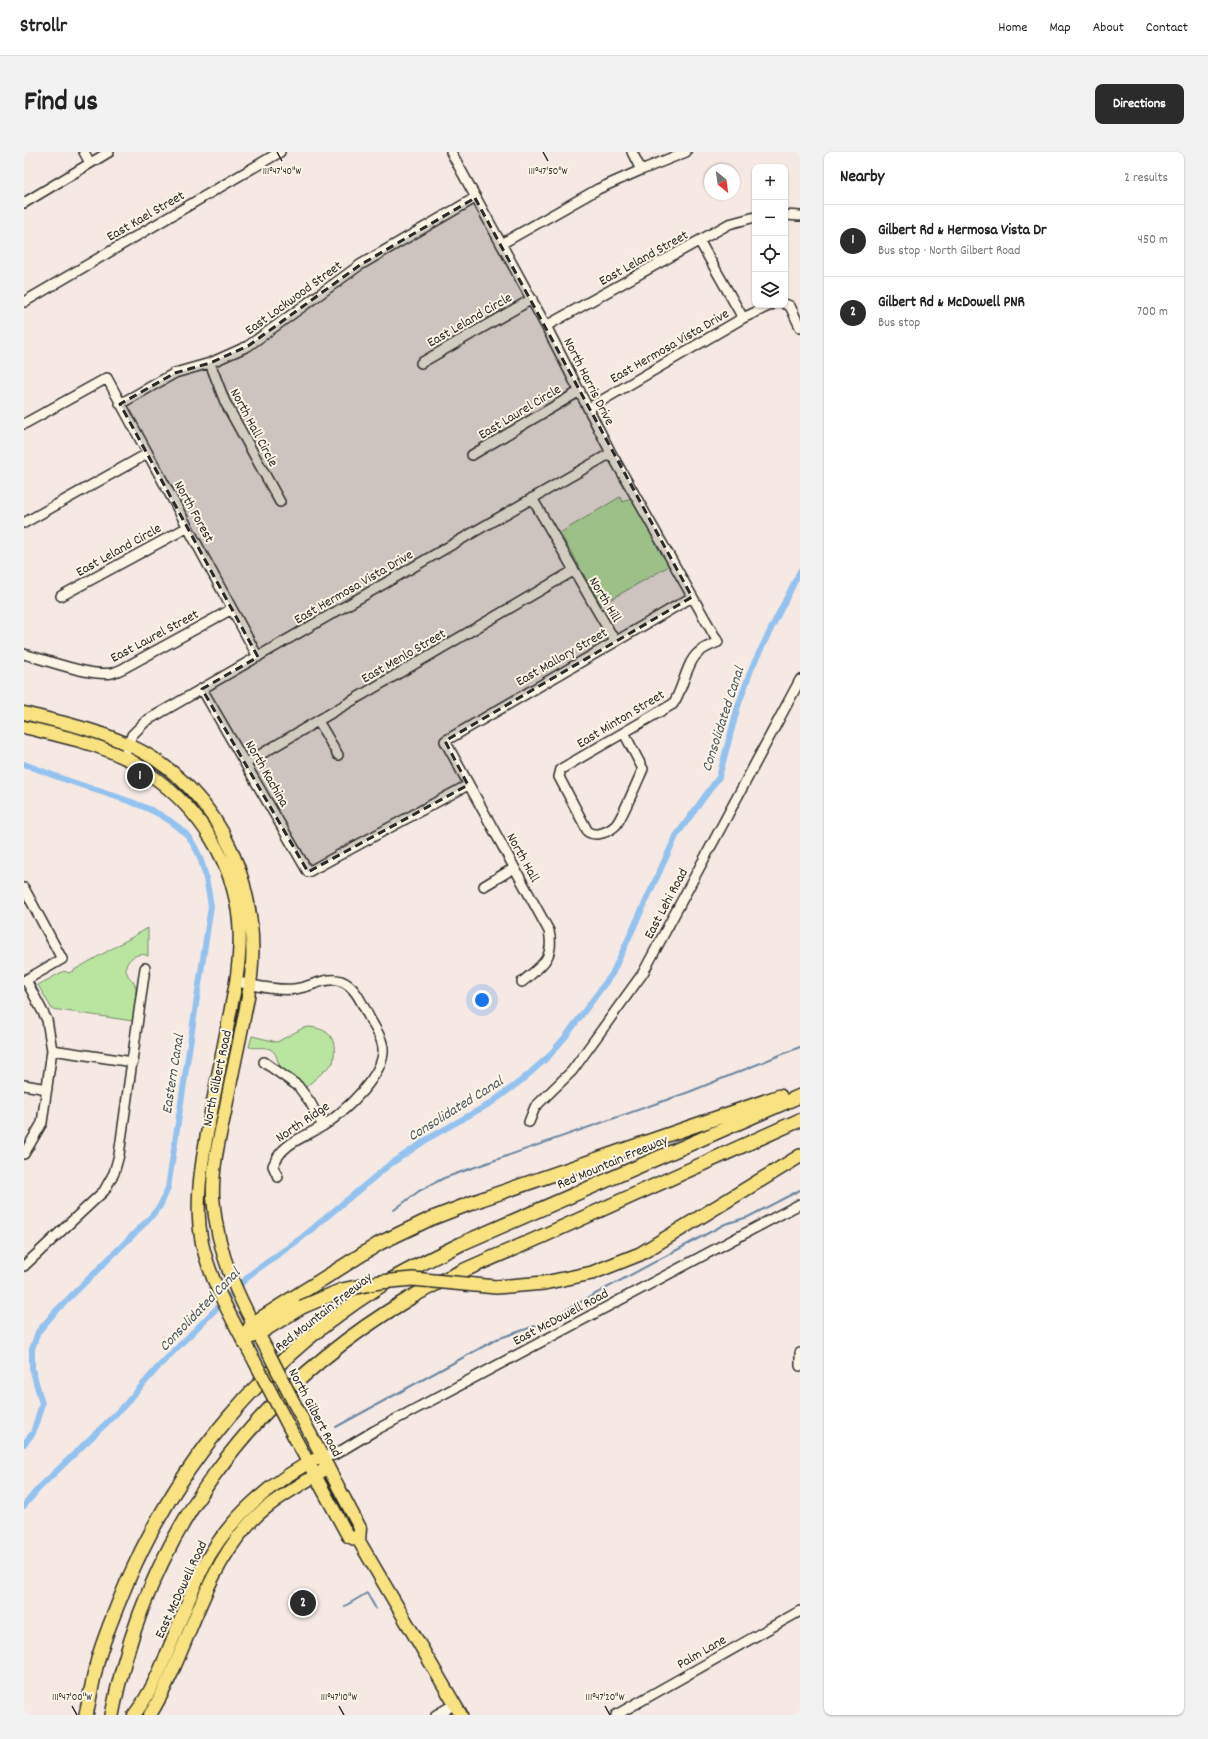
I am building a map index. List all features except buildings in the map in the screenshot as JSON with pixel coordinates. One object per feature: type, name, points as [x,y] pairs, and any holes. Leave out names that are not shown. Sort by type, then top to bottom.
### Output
[{"type":"highway","points":[[243,1340],[255,1329],[354,1258],[430,1219],[482,1199],[698,1126],[800,1088]]},
{"type":"highway","name":"Red Mountain Freeway","points":[[86,1715],[98,1660],[117,1603],[139,1554],[171,1496],[199,1452],[219,1428],[265,1377],[303,1344],[352,1305],[416,1266],[463,1243],[800,1096]]},
{"type":"highway","points":[[112,1715],[122,1673],[140,1611],[170,1544],[215,1472],[256,1422],[298,1380],[336,1348],[366,1326],[431,1287],[800,1120]]},
{"type":"highway","points":[[255,1329],[342,1290],[380,1282],[413,1279],[496,1287],[544,1283],[592,1273],[640,1254],[800,1156]]},
{"type":"main road","name":"North Gilbert Road","points":[[24,713],[90,730],[128,745],[161,764],[200,800],[228,841],[244,881],[250,911],[253,943],[250,984],[214,1169],[213,1195],[221,1251],[240,1300],[255,1329],[301,1417],[328,1456],[328,1467],[360,1528],[358,1541]]},
{"type":"main road","name":"North Gilbert Road","points":[[24,727],[72,739],[124,757],[169,787],[195,814],[210,834],[230,879],[238,914],[239,958],[236,982],[199,1182],[202,1242],[217,1285],[243,1340],[315,1476],[348,1536],[358,1541],[458,1710]]},
{"type":"main road","name":"East McDowell Road","points":[[134,1715],[157,1676],[202,1569],[222,1535],[250,1504],[308,1463],[328,1456]]},
{"type":"main road","name":"East McDowell Road","points":[[150,1715],[170,1678],[214,1575],[239,1535],[274,1501],[328,1467]]},
{"type":"street","points":[[84,152],[90,163]]},
{"type":"street","points":[[24,203],[109,152]]},
{"type":"street","name":"East Kael Street","points":[[24,302],[280,152]]},
{"type":"street","name":"North Harris Drive","points":[[451,152],[532,299],[612,453],[718,642]]},
{"type":"street","points":[[632,152],[641,170]]},
{"type":"street","points":[[501,244],[598,190],[641,170],[686,152]]},
{"type":"street","name":"East Lockwood Street","points":[[120,404],[175,373],[210,363],[248,346],[360,266],[475,198]]},
{"type":"street","points":[[788,215],[800,216]]},
{"type":"street","name":"East Leland Street","points":[[546,326],[700,242],[729,224],[752,218]]},
{"type":"street","points":[[700,242],[743,318]]},
{"type":"street","name":"East Leland Circle","points":[[421,363],[532,299]]},
{"type":"street","points":[[788,305],[790,306],[800,327]]},
{"type":"street","name":"East Hermosa Vista Drive","points":[[589,408],[743,318],[765,308]]},
{"type":"street","name":"North Hall Circle","points":[[210,363],[225,402],[280,502]]},
{"type":"street","name":"North Forest","points":[[24,424],[107,378],[258,657]]},
{"type":"street","name":"East Laurel Circle","points":[[472,455],[580,391]]},
{"type":"street","name":"East Hermosa Vista Drive","points":[[124,757],[128,745],[137,728],[146,721],[612,453]]},
{"type":"street","points":[[24,523],[147,454]]},
{"type":"street","name":"North Hill","points":[[532,498],[615,641]]},
{"type":"street","name":"East Leland Circle","points":[[61,596],[188,526]]},
{"type":"street","name":"East Menlo Street","points":[[246,763],[573,571]]},
{"type":"street","name":"East Mallory Street","points":[[445,741],[692,597]]},
{"type":"street","name":"East Laurel Street","points":[[24,654],[87,671],[113,673],[232,609]]},
{"type":"street","name":"East Minton Street","points":[[624,732],[643,769],[616,825],[598,835],[593,835],[588,832],[559,777],[561,769],[624,732],[673,704],[679,696],[692,661],[698,653],[718,642]]},
{"type":"street","name":"East Lehi Road","points":[[529,1122],[535,1107],[572,1071],[643,973],[800,680]]},
{"type":"street","name":"North Kachina","points":[[202,689],[308,872],[468,785]]},
{"type":"street","points":[[318,721],[338,755]]},
{"type":"street","name":"North Hall","points":[[445,741],[549,931],[552,945],[548,957],[541,966],[522,982]]},
{"type":"street","points":[[484,886],[514,868]]},
{"type":"street","points":[[24,888],[62,959],[25,980],[47,1020],[52,1050],[42,1123],[24,1154]]},
{"type":"street","points":[[24,1266],[88,1208],[104,1191],[114,1173],[119,1156],[145,968]]},
{"type":"street","name":"North Ridge","points":[[236,982],[294,989],[329,980],[339,980],[347,983],[355,992],[383,1043],[383,1055],[380,1066],[356,1097],[322,1126],[287,1146],[277,1154],[272,1166],[278,1177]]},
{"type":"street","points":[[52,1050],[133,1062]]},
{"type":"street","points":[[264,1062],[298,1086],[310,1102],[322,1126]]},
{"type":"street","points":[[24,1085],[47,1089]]},
{"type":"street","name":"East McDowell Road","points":[[328,1456],[800,1204]]},
{"type":"street","points":[[800,1354],[800,1366]]},
{"type":"street","name":"Palm Lane","points":[[616,1715],[800,1611]]},
{"type":"street","points":[[436,1715],[458,1710]]},
{"type":"highlighted area","points":[[475,198],[692,597],[445,741],[468,785],[308,872],[202,689],[258,657],[120,404],[175,373],[210,363],[248,346],[360,265]]},
{"type":"green space","points":[[620,497],[623,502],[632,497],[669,566],[601,605],[560,533]]},
{"type":"green space","points":[[148,928],[148,956],[137,955],[130,959],[126,966],[127,973],[136,987],[133,1021],[52,1009],[38,985],[64,971],[69,973]]},
{"type":"green space","points":[[303,1028],[317,1028],[332,1038],[334,1056],[333,1063],[306,1087],[281,1067],[273,1051],[265,1048],[249,1047],[252,1036],[277,1042]]},
{"type":"waterway","name":"Consolidated Canal","points":[[24,1506],[38,1489],[124,1406],[159,1366],[252,1273],[300,1239],[389,1165],[429,1138],[491,1103],[522,1080],[548,1057],[566,1036],[612,974],[676,836],[719,777],[738,706],[752,667],[800,571]]},
{"type":"waterway","name":"Eastern Canal","points":[[24,764],[65,780],[141,806],[153,811],[176,825],[186,834],[197,850],[208,887],[211,906],[168,1188],[160,1206],[149,1219],[55,1312],[38,1332],[32,1349],[32,1368],[42,1404],[33,1433],[24,1444]]},
{"type":"waterway","points":[[394,1210],[419,1191],[444,1178],[689,1092],[800,1047]]},
{"type":"waterway","points":[[336,1427],[497,1339],[538,1325],[725,1224],[748,1217],[800,1190]]},
{"type":"waterway","points":[[345,1606],[367,1593],[376,1609]]},
{"type":"place","name":"Gilbert Rd & Hermosa Vista Dr","points":[[140,776]]},
{"type":"place","name":"Gilbert Rd & McDowell PNR","points":[[303,1603]]}]
